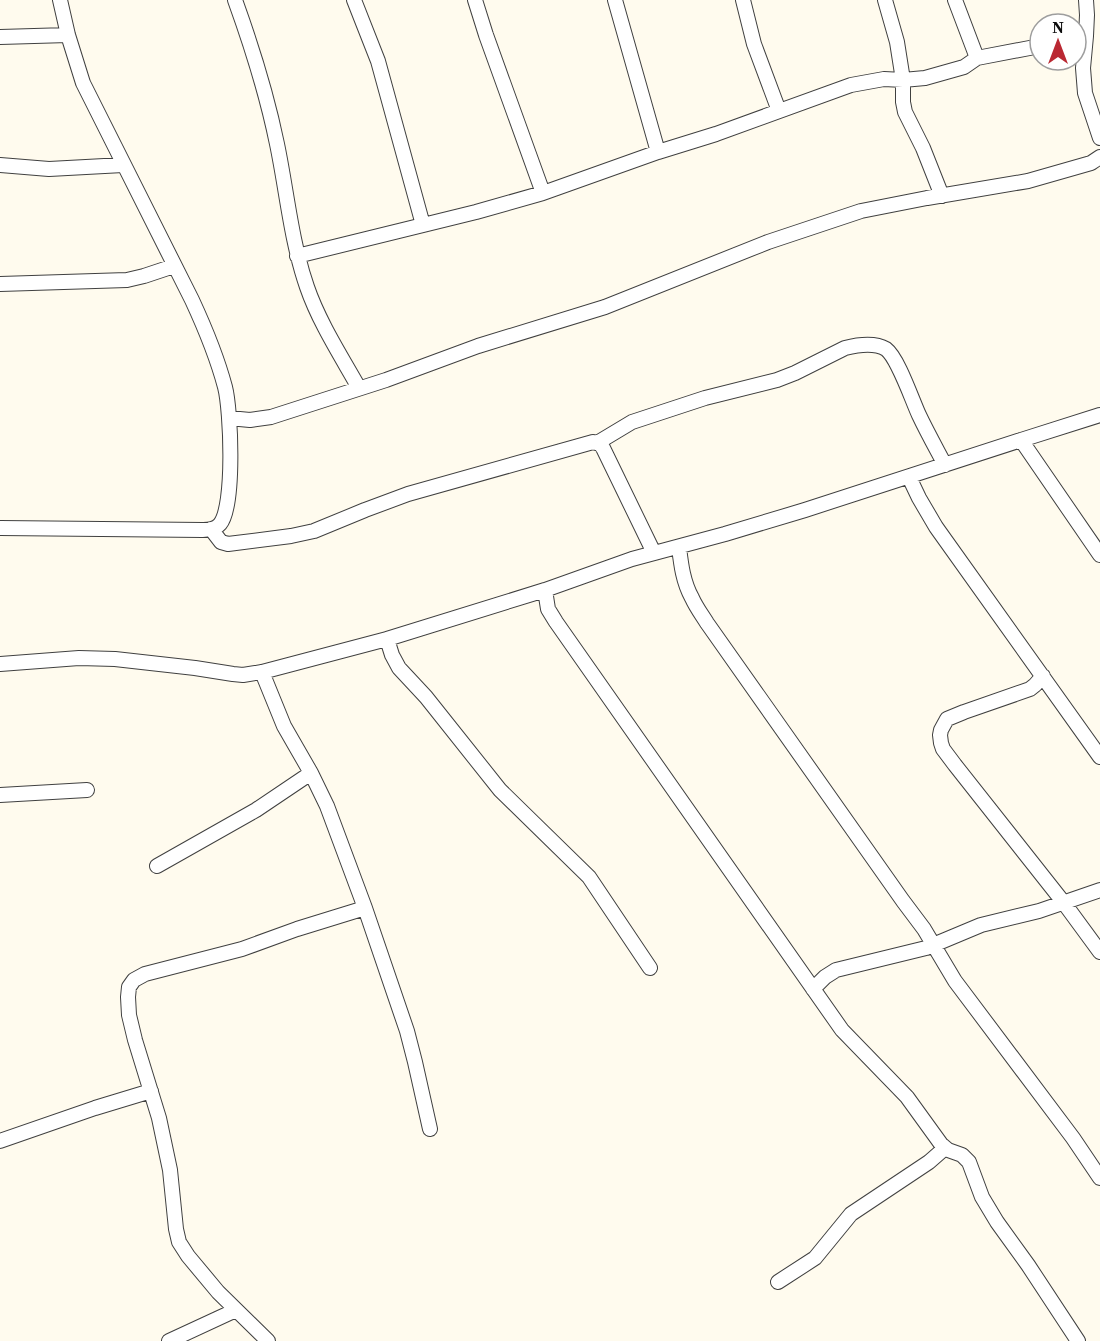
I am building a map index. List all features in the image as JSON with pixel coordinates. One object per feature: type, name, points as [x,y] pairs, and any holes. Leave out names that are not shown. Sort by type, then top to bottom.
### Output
[{"type":"street","points":[[0,528],[211,529],[221,523],[226,506],[231,442],[226,390],[215,354],[200,318],[83,83],[60,0]]},
{"type":"street","points":[[235,0],[273,123],[297,256],[311,298],[359,388]]},
{"type":"street","points":[[354,0],[378,60],[423,225]]},
{"type":"street","points":[[476,0],[486,35],[543,193]]},
{"type":"street","points":[[615,0],[658,152]]},
{"type":"street","points":[[743,0],[760,61],[779,111]]},
{"type":"street","points":[[885,0],[897,42],[903,80],[904,112],[921,142],[942,196]]},
{"type":"street","points":[[955,0],[976,58]]},
{"type":"street","points":[[0,37],[68,35]]},
{"type":"street","points":[[297,256],[543,193],[851,85],[885,79],[925,78],[964,67],[976,58],[1028,48]]},
{"type":"street","points":[[1083,72],[1085,93],[1100,138]]},
{"type":"street","points":[[229,418],[250,420],[271,417],[478,346],[605,307],[740,252],[861,211],[1043,177],[1091,163],[1100,157]]},
{"type":"street","points":[[0,165],[50,169],[123,165]]},
{"type":"street","points":[[0,284],[127,280],[174,266]]},
{"type":"street","points":[[211,529],[218,540],[224,544],[301,534],[432,486],[585,444],[597,443],[622,427],[643,418],[705,398],[777,380],[845,348],[854,346],[874,345],[882,347],[892,355],[945,465]]},
{"type":"street","points":[[0,664],[79,658],[115,659],[243,675],[262,672],[387,639],[545,590],[654,552],[679,547],[805,510],[1100,416]]},
{"type":"street","points":[[1021,440],[1100,555]]},
{"type":"street","points":[[597,443],[603,448],[614,469],[654,552]]},
{"type":"street","points":[[909,477],[932,520],[1100,757]]},
{"type":"street","points":[[679,547],[682,569],[691,597],[707,623],[924,929],[963,991],[1073,1138],[1100,1178]]},
{"type":"street","points":[[545,590],[548,609],[556,622],[842,1030],[907,1097],[945,1148],[962,1155],[969,1162],[982,1197],[997,1222],[1078,1341]]},
{"type":"street","points":[[387,639],[399,668],[426,697],[508,799],[589,877],[650,968]]},
{"type":"street","points":[[262,672],[284,726],[327,806],[365,908],[407,1031],[430,1129]]},
{"type":"street","points":[[1043,676],[1030,689],[947,719],[940,730],[940,735],[943,749],[948,756],[1100,952]]},
{"type":"street","points":[[157,866],[256,810],[311,773]]},
{"type":"street","points":[[0,795],[87,790]]},
{"type":"street","points":[[813,989],[836,970],[934,945],[981,925],[1026,915],[1100,890]]},
{"type":"street","points":[[268,1341],[211,1283],[179,1242],[167,1152],[129,1015],[128,990],[134,980],[145,974],[242,949],[365,908]]},
{"type":"street","points":[[0,1141],[151,1090]]},
{"type":"street","points":[[778,1282],[815,1258],[851,1214],[945,1148]]},
{"type":"street","points":[[169,1341],[236,1310]]}]
